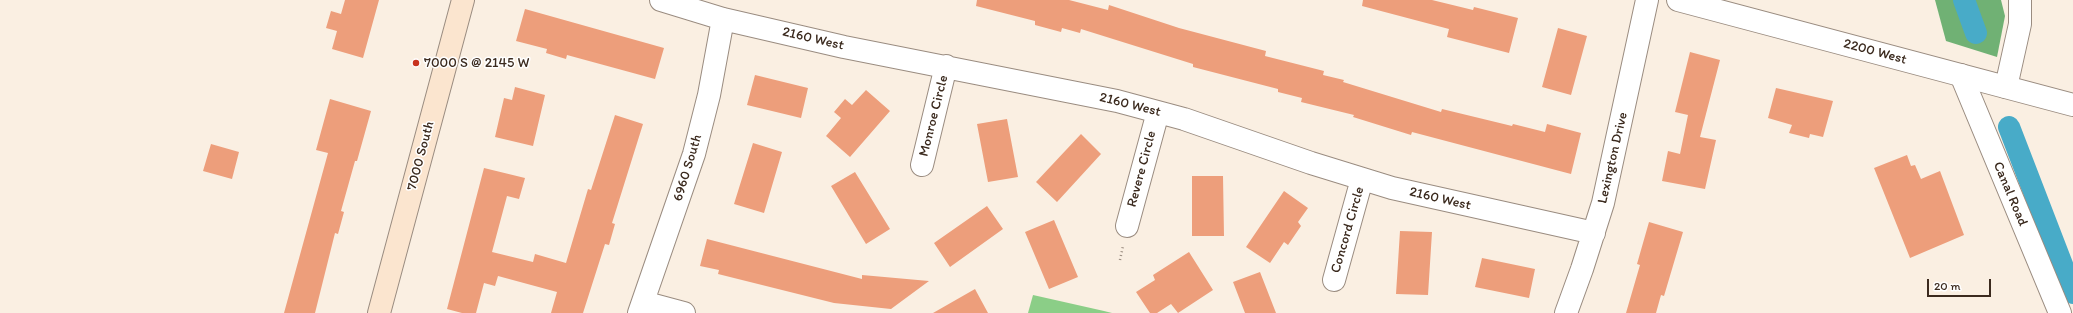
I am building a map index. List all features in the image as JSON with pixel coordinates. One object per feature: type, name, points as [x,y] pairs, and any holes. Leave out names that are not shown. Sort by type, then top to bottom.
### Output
[{"type":"main road","name":"7000 South","points":[[379,313],[463,0]]},
{"type":"street","name":"2160 West","points":[[660,0],[723,18],[844,47],[1063,89],[1158,112],[1362,179],[1430,197],[1594,233]]},
{"type":"street","name":"Lexington Drive","points":[[1566,313],[1594,233],[1624,113],[1647,0]]},
{"type":"street","name":"2200 West","points":[[1678,0],[2073,105]]},
{"type":"street","points":[[2006,87],[2020,24],[2020,0]]},
{"type":"street","name":"6960 South","points":[[641,307],[694,154],[709,95],[723,18]]},
{"type":"street","name":"Monroe Circle","points":[[922,165],[946,66]]},
{"type":"street","name":"Canal Road","points":[[1961,75],[2060,313]]},
{"type":"street","name":"Revere Circle","points":[[1127,226],[1158,112]]},
{"type":"street","name":"Concord Circle","points":[[1334,280],[1362,179]]},
{"type":"street","points":[[641,307],[684,313]]},
{"type":"green space","points":[[1935,0],[2001,0],[2005,16],[1997,57],[1946,41]]},
{"type":"green space","points":[[1033,295],[1104,311],[1112,313],[1028,313]]},
{"type":"building","points":[[345,0],[379,0],[363,58],[332,49],[337,31],[326,28],[331,11],[341,14]]},
{"type":"building","points":[[977,0],[1069,0],[1108,10],[1109,5],[1179,28],[1266,51],[1265,56],[1324,71],[1323,75],[1344,80],[1343,82],[1441,112],[1442,109],[1512,126],[1513,124],[1545,132],[1547,124],[1581,133],[1571,174],[1412,132],[1411,135],[1353,117],[1354,115],[1301,102],[1302,98],[1278,92],[1278,89],[1193,67],[1193,64],[1081,29],[1080,33],[1062,28],[1061,32],[1035,25],[1035,21],[976,6]]},
{"type":"building","points":[[1363,0],[1432,0],[1473,10],[1474,7],[1518,18],[1509,53],[1447,37],[1449,29],[1362,6]]},
{"type":"building","points":[[525,9],[664,48],[655,79],[567,55],[566,59],[546,53],[547,49],[516,41]]},
{"type":"building","points":[[1558,28],[1587,36],[1571,95],[1542,87]]},
{"type":"building","points":[[1690,52],[1720,60],[1700,137],[1716,140],[1705,189],[1662,181],[1668,151],[1680,154],[1688,115],[1675,112]]},
{"type":"building","points":[[755,75],[808,88],[801,118],[747,105]]},
{"type":"building","points":[[515,87],[545,95],[533,146],[495,137],[504,98],[512,100]]},
{"type":"building","points":[[1776,88],[1833,101],[1823,137],[1810,134],[1809,138],[1789,133],[1792,125],[1768,118]]},
{"type":"building","points":[[866,90],[890,111],[850,157],[826,136],[841,118],[834,112],[845,99],[852,105]]},
{"type":"building","points":[[330,99],[371,111],[341,211],[344,212],[338,234],[335,233],[315,313],[284,313],[328,153],[316,150]]},
{"type":"building","points":[[615,115],[643,124],[612,223],[615,224],[609,245],[605,244],[583,313],[551,313],[557,292],[498,276],[495,286],[484,283],[476,313],[462,313],[447,309],[484,168],[525,178],[519,199],[507,196],[492,252],[533,262],[535,254],[566,263],[588,189],[591,190]]},
{"type":"building","points":[[1007,119],[1018,177],[988,182],[977,124]]},
{"type":"building","points":[[1081,134],[1101,154],[1057,202],[1036,182]]},
{"type":"building","points":[[753,143],[782,152],[764,213],[734,204]]},
{"type":"building","points":[[211,144],[239,152],[232,179],[203,171]]},
{"type":"building","points":[[1907,155],[1911,166],[1915,165],[1921,179],[1940,171],[1964,235],[1910,258],[1874,168]]},
{"type":"building","points":[[855,172],[890,229],[866,244],[831,186]]},
{"type":"building","points":[[1192,176],[1223,176],[1224,236],[1192,236]]},
{"type":"building","points":[[1284,191],[1308,208],[1298,222],[1301,226],[1288,245],[1284,242],[1270,263],[1246,247]]},
{"type":"building","points":[[987,206],[1003,229],[950,267],[934,243]]},
{"type":"building","points":[[1054,220],[1078,277],[1049,289],[1025,232]]},
{"type":"building","points":[[1649,222],[1683,232],[1664,296],[1661,295],[1656,313],[1626,313],[1640,265],[1637,264]]},
{"type":"building","points":[[1400,231],[1432,232],[1428,295],[1396,294]]},
{"type":"building","points":[[707,239],[862,279],[862,275],[929,281],[891,309],[834,303],[718,274],[719,270],[700,266]]},
{"type":"building","points":[[1189,252],[1213,290],[1178,313],[1171,304],[1157,313],[1150,313],[1136,292],[1155,280],[1153,275]]},
{"type":"building","points":[[1482,258],[1535,269],[1529,298],[1475,287]]},
{"type":"building","points":[[1260,272],[1276,313],[1245,313],[1233,282]]},
{"type":"building","points":[[975,289],[988,313],[933,313]]},
{"type":"waterway","points":[[1964,0],[1976,33]]},
{"type":"waterway","points":[[2009,127],[2073,293]]},
{"type":"place","name":"7000 S @ 2145 W","points":[[416,63]]}]
